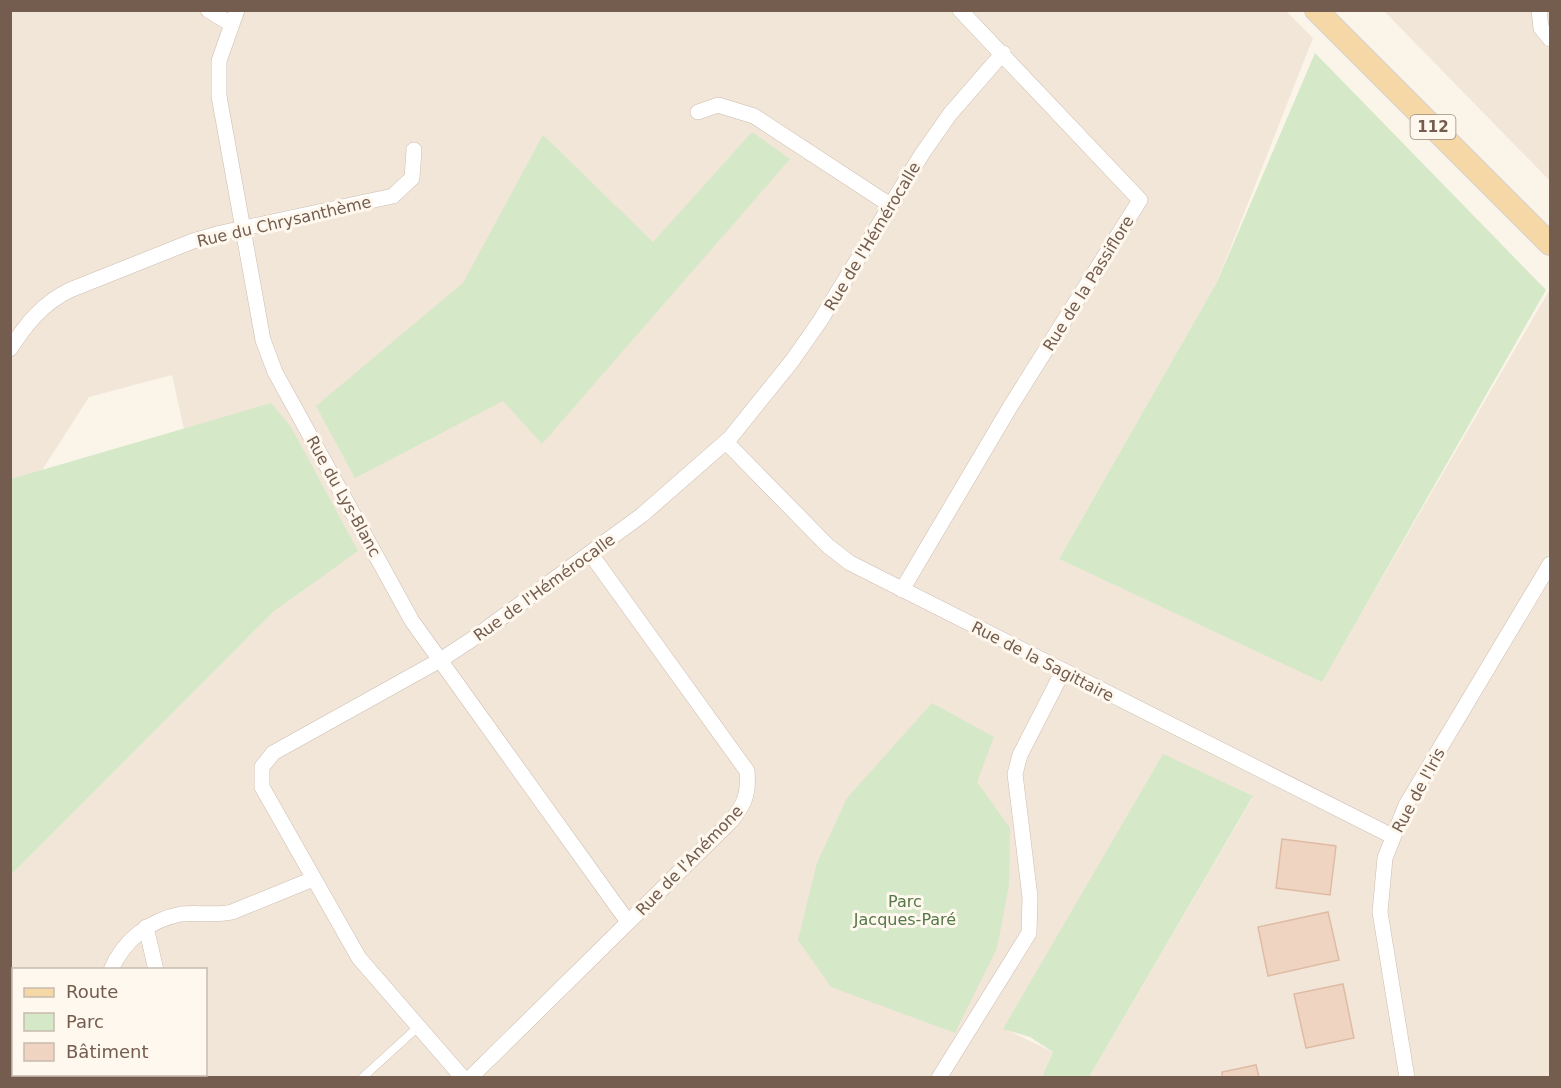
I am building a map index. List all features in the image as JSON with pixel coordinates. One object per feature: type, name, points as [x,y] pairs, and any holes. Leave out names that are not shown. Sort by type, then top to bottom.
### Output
[{"type":"main road","name":"112","points":[[1316,10],[1551,243]]},
{"type":"street","points":[[208,10],[234,17]]},
{"type":"street","name":"Rue de la Passiflore","points":[[902,590],[1010,407],[1140,200],[960,10]]},
{"type":"street","points":[[1539,10],[1541,28],[1551,39]]},
{"type":"street","name":"Rue du Lys-Blanc","points":[[234,17],[219,61],[219,96],[263,340],[275,372],[412,621],[442,659],[628,922]]},
{"type":"street","name":"Rue de l'Hémérocalle","points":[[463,1077],[359,958],[262,787],[262,767],[273,753],[442,659],[642,515],[726,442],[792,361],[950,114],[1003,53]]},
{"type":"street","points":[[698,112],[718,105],[754,116],[890,205]]},
{"type":"street","name":"Rue du Chrysanthème","points":[[10,349],[31,319],[57,296],[193,241],[393,196],[412,178],[414,150]]},
{"type":"street","name":"Rue de la Sagittaire","points":[[726,442],[839,556],[902,590],[1392,836]]},
{"type":"street","name":"Rue de l'Anémone","points":[[470,1077],[744,806],[749,790],[747,771],[590,553]]},
{"type":"street","name":"Rue de l'Iris","points":[[1407,1077],[1380,912],[1380,885],[1392,836],[1406,805],[1551,564]]},
{"type":"street","points":[[939,1077],[1029,933],[1030,897],[1015,774],[1020,755],[1063,671]]},
{"type":"street","points":[[111,968],[118,954],[130,939],[146,927],[180,914],[226,913],[313,879]]},
{"type":"street","points":[[146,927],[156,968]]},
{"type":"lane","points":[[362,1077],[418,1027]]},
{"type":"shaded area","points":[[11,11],[1286,11],[1313,38],[1217,282],[1059,559],[1322,681],[1550,289],[1550,1077],[1089,1077],[1253,797],[1003,1028],[1053,1052],[1042,1077],[58,1076],[207,1076],[207,968],[12,968],[12,1058],[11,875],[273,612],[358,550],[193,470],[172,375],[89,397],[28,492],[11,496]]},
{"type":"shaded area","points":[[1384,11],[1550,11],[1550,181]]},
{"type":"green space","points":[[1315,53],[1546,290],[1322,682],[1059,559],[1217,282]]},
{"type":"green space","points":[[752,132],[790,159],[542,444],[503,401],[355,478],[316,406],[463,283],[543,135],[653,242]]},
{"type":"green space","points":[[271,403],[291,427],[358,551],[273,612],[11,875],[11,479]]},
{"type":"green space","name":"Parc Jacques-Paré","points":[[932,703],[994,737],[977,782],[1010,828],[1009,885],[997,948],[955,1033],[831,987],[798,940],[817,863],[847,798]]},
{"type":"green space","points":[[1163,754],[1253,796],[1089,1077],[1042,1077],[1053,1052],[1030,1037],[1003,1029]]},
{"type":"building","points":[[1282,839],[1336,846],[1330,895],[1276,888]]},
{"type":"building","points":[[1328,912],[1339,960],[1268,976],[1258,927]]},
{"type":"building","points":[[1343,984],[1354,1038],[1306,1048],[1294,994]]},
{"type":"building","points":[[1256,1065],[1259,1077],[1222,1077],[1222,1072]]}]
